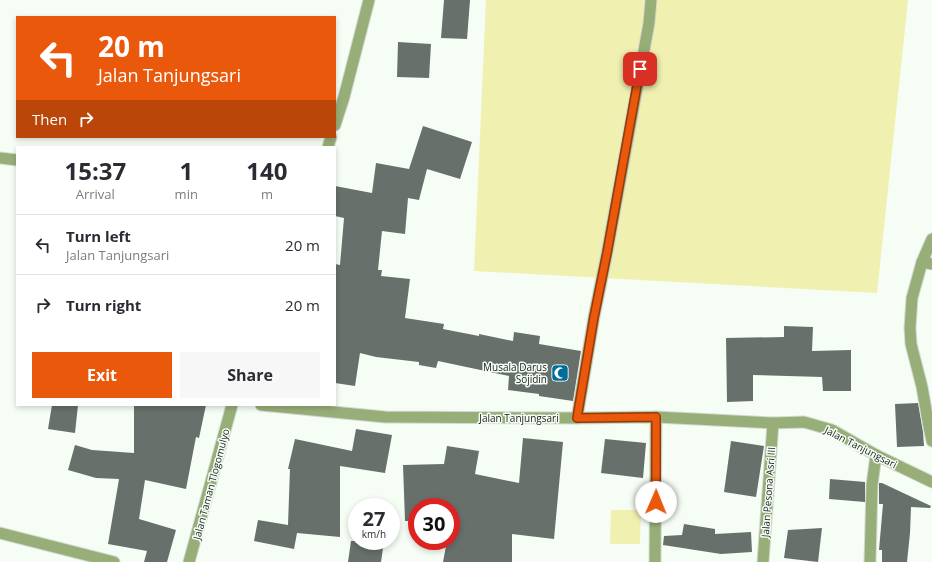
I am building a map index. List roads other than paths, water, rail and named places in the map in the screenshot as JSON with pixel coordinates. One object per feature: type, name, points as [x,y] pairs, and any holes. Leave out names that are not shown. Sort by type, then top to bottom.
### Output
[{"type":"street","points":[[336,122],[344,97],[369,0]]},
{"type":"street","points":[[577,418],[594,317],[649,23],[651,0]]},
{"type":"street","points":[[0,158],[16,160]]},
{"type":"street","points":[[932,239],[927,263],[912,298],[910,328],[911,344],[922,387],[928,427],[932,441]]},
{"type":"street","name":"Jalan Taman Tlogomulyo","points":[[189,562],[232,406]]},
{"type":"street","name":"Jalan Tanjungsari","points":[[271,406],[385,417],[656,417],[773,423],[804,422],[832,430],[876,455],[932,482]]},
{"type":"street","points":[[655,562],[656,417]]},
{"type":"street","name":"Jalan Pesona Asri III","points":[[763,562],[773,423]]},
{"type":"street","points":[[870,562],[872,485],[876,455]]},
{"type":"street","points":[[0,532],[114,562]]},
{"type":"place","name":"Musala Darus Sojidin","points":[[560,373]]}]
